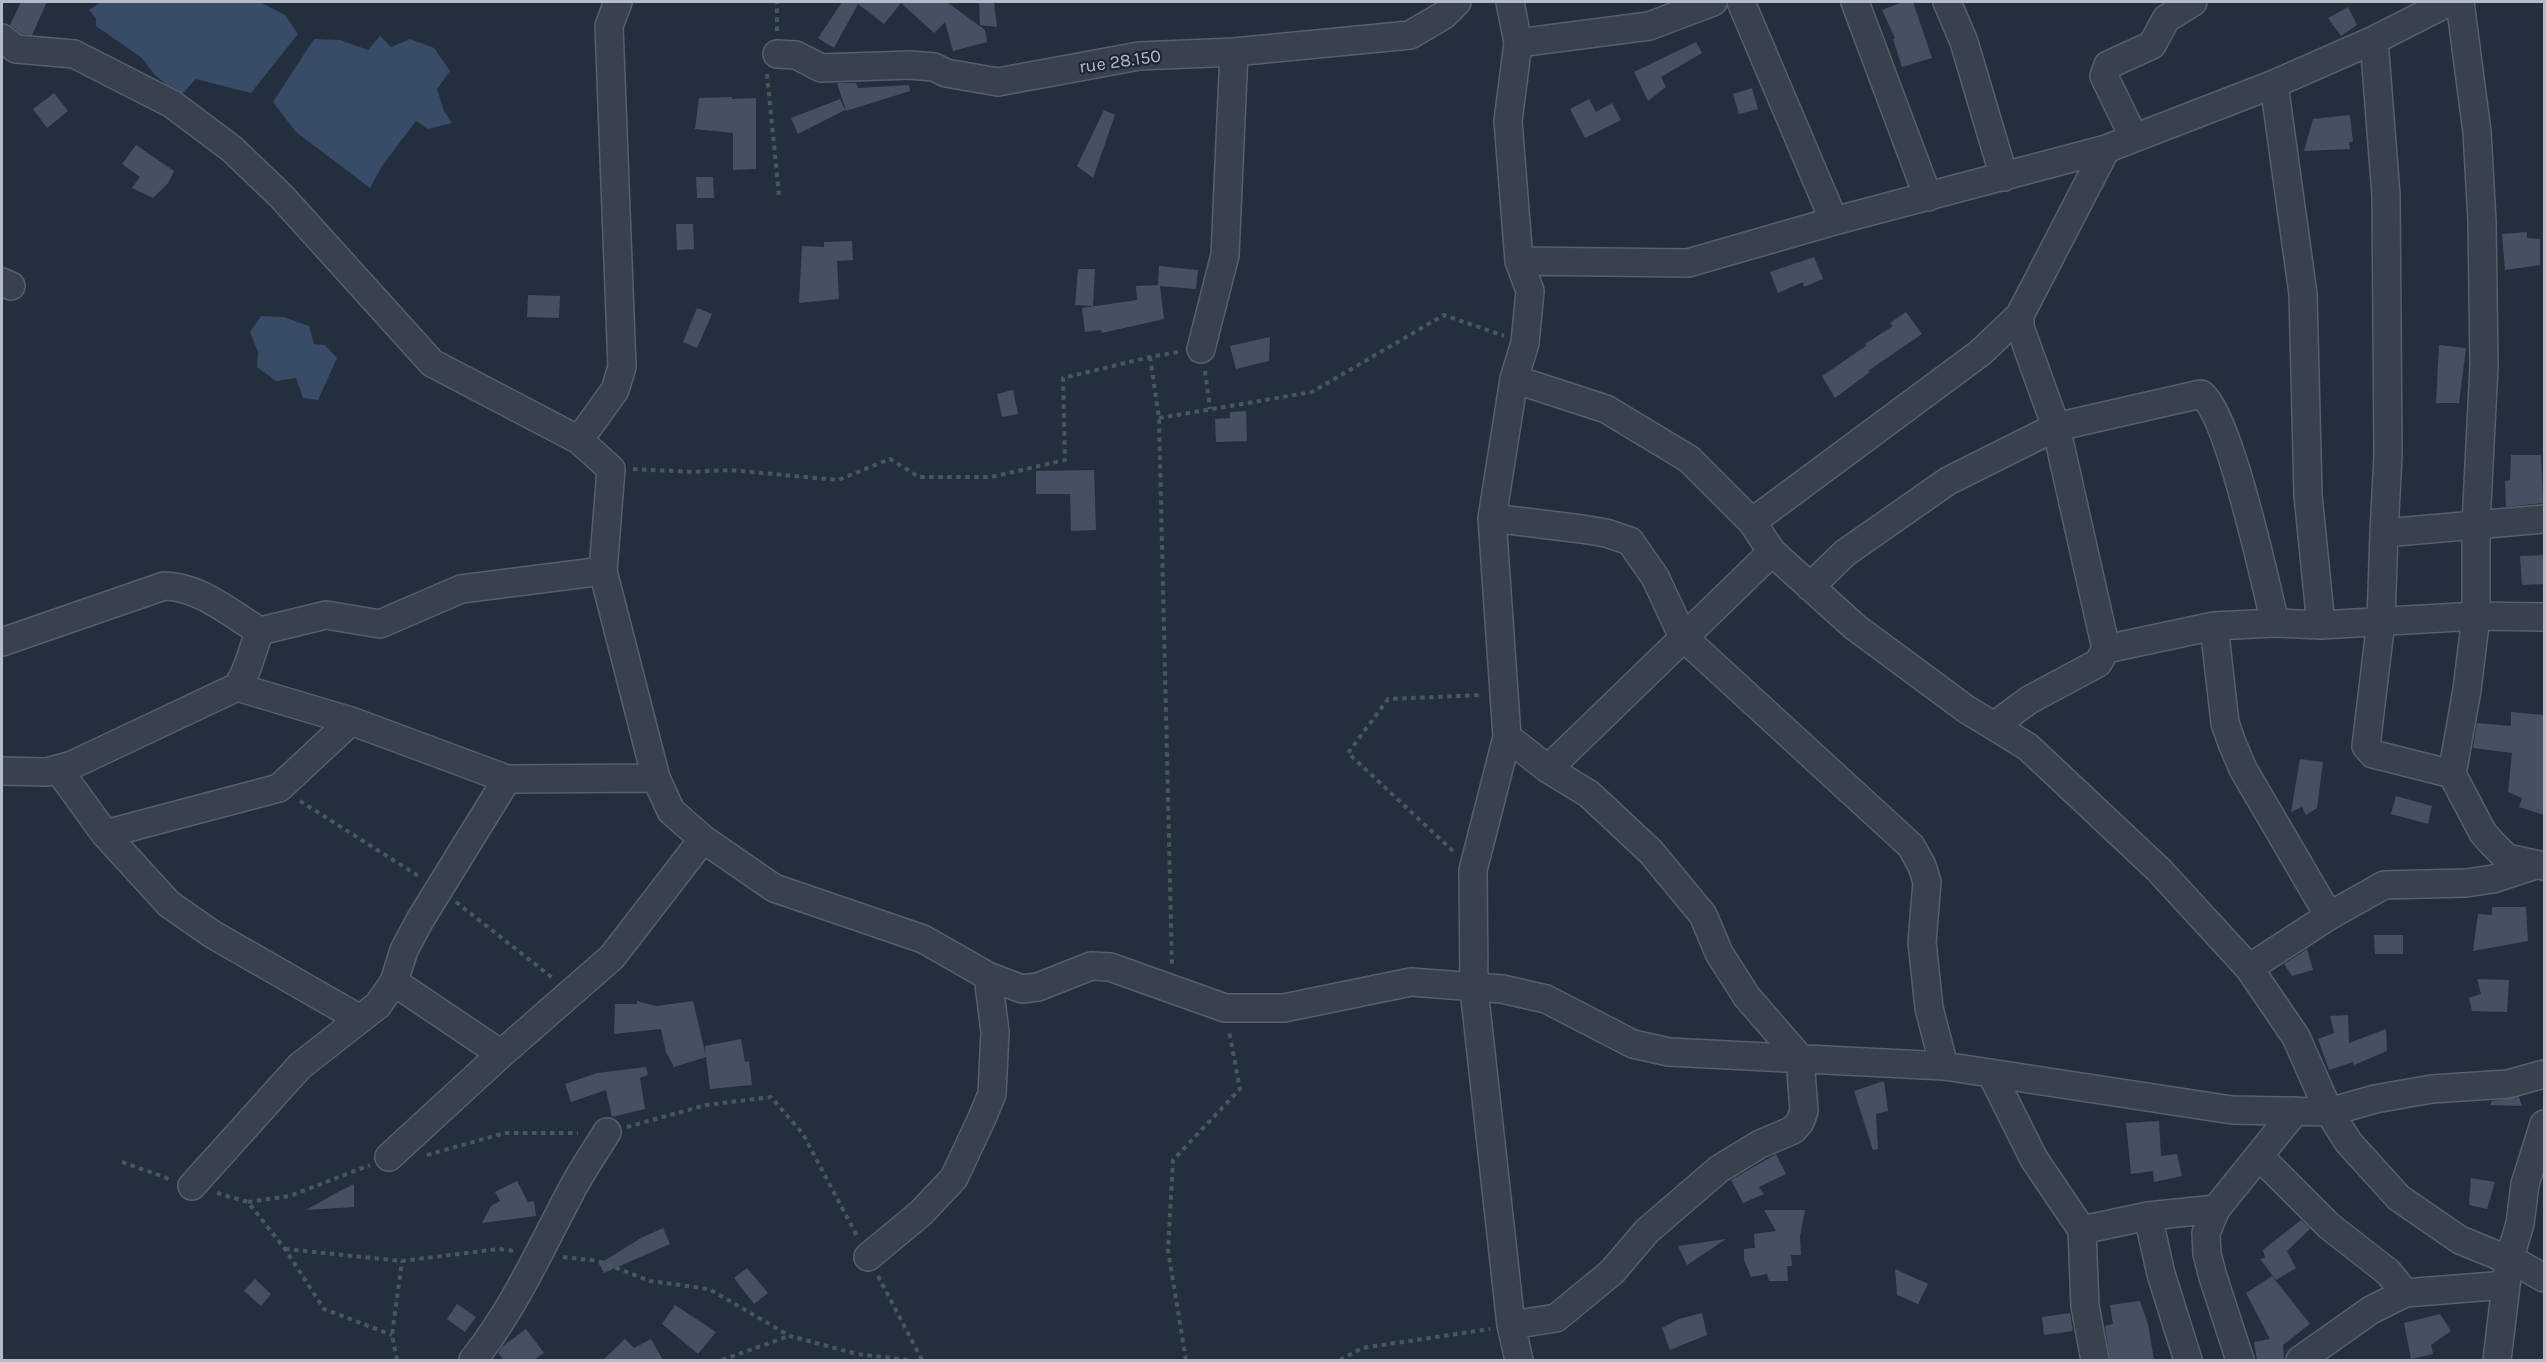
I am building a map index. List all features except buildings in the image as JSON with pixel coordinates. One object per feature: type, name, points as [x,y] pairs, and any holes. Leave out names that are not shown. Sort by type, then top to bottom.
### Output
[{"type":"street","points":[[579,440],[615,390],[622,367],[609,26],[618,2]]},
{"type":"street","name":"rue 28.150","points":[[777,54],[796,55],[821,68],[926,67],[998,82],[1139,56],[1234,52],[1410,35],[1444,15],[1457,2]]},
{"type":"street","points":[[1510,2],[1518,43],[1508,121],[1519,261],[1530,291],[1526,343],[1514,379],[1492,518],[1507,737],[1473,870],[1474,988],[1511,1325],[1520,1360]]},
{"type":"street","points":[[1518,43],[1649,26],[1713,2]]},
{"type":"street","points":[[1741,2],[1834,221]]},
{"type":"street","points":[[1855,2],[1928,197]]},
{"type":"street","points":[[1947,2],[1964,42],[2004,177]]},
{"type":"street","points":[[2134,138],[2104,76],[2105,69],[2108,65],[2152,45],[2166,19],[2193,2]]},
{"type":"street","points":[[1519,261],[1688,263],[1834,221],[2106,149],[2274,84],[2374,40],[2449,2]]},
{"type":"street","points":[[2460,2],[2477,132],[2482,220],[2484,366],[2476,524],[2476,616],[2467,690],[2452,774],[2483,832],[2492,843],[2507,858],[2541,865]]},
{"type":"street","points":[[2,38],[16,49],[74,54],[172,104],[232,149],[282,197],[432,363],[579,440],[611,470],[603,571],[656,778],[671,811],[703,839],[774,888],[923,939],[988,976],[1022,989],[1038,987],[1091,966],[1110,967],[1225,1008],[1284,1008],[1411,982],[1502,990],[1546,999],[1633,1044],[1669,1052],[1944,1066],[2232,1110],[2329,1112],[2375,1099],[2432,1089],[2508,1084],[2544,1074]]},
{"type":"street","points":[[2374,40],[2386,195],[2388,455],[2381,621],[2366,746],[2373,754],[2452,774]]},
{"type":"street","points":[[1201,349],[1225,255],[1234,52]]},
{"type":"street","points":[[2274,84],[2303,294],[2308,495],[2321,626]]},
{"type":"street","points":[[1752,522],[1980,353],[2019,315],[2106,149]]},
{"type":"street","points":[[1994,726],[2029,700],[2098,663],[2106,649],[2056,427],[2020,327],[2019,315]]},
{"type":"street","points":[[1514,379],[1606,409],[1689,459],[1752,522],[1772,552],[1855,627],[1915,673],[2028,747],[2159,870],[2249,968],[2296,1037],[2329,1112],[2349,1143],[2399,1198],[2460,1240],[2527,1270]]},
{"type":"street","points":[[1810,587],[1845,553],[1948,481],[2056,427],[2201,394],[2211,404],[2235,465],[2276,623]]},
{"type":"street","points":[[1492,518],[1606,533],[1630,542],[1655,577],[1683,638],[1911,846],[1922,866],[1927,882],[1922,942],[1929,1008],[1944,1066]]},
{"type":"street","points":[[2384,533],[2544,519]]},
{"type":"street","points":[[1548,770],[1772,552]]},
{"type":"street","points":[[2,642],[164,586],[177,586],[192,590],[260,631],[326,615],[380,624],[461,589],[603,571]]},
{"type":"street","points":[[2106,649],[2214,626],[2276,623],[2321,626],[2476,616],[2544,617]]},
{"type":"street","points":[[2214,626],[2225,723],[2232,743],[2243,769],[2329,916]]},
{"type":"street","points":[[2,771],[47,772],[72,765],[237,687],[248,671],[252,648],[260,631]]},
{"type":"street","points":[[237,687],[351,721],[507,779],[656,778]]},
{"type":"street","points":[[105,834],[279,788],[351,721]]},
{"type":"street","points":[[1507,737],[1548,770],[1588,794],[1651,852],[1703,915],[1719,953],[1747,997],[1800,1058],[1804,1111],[1793,1130],[1760,1144],[1719,1169],[1647,1231],[1612,1272],[1556,1318],[1511,1325]]},
{"type":"street","points":[[58,769],[105,834],[169,904],[212,934],[360,1019]]},
{"type":"street","points":[[192,1186],[300,1066],[378,1005],[394,982],[404,950],[420,920],[507,779]]},
{"type":"street","points":[[389,1157],[501,1054],[612,957],[703,839]]},
{"type":"street","points":[[2249,968],[2329,916],[2384,885],[2466,883],[2493,879],[2541,865]]},
{"type":"street","points":[[868,1257],[921,1213],[954,1178],[982,1118],[992,1094],[995,1032],[988,976]]},
{"type":"street","points":[[394,982],[501,1054]]},
{"type":"street","points":[[1991,1073],[2034,1159],[2082,1230],[2085,1306],[2095,1360]]},
{"type":"street","points":[[2240,1360],[2207,1254],[2206,1233],[2216,1209],[2295,1111]]},
{"type":"street","points":[[2497,1360],[2527,1270],[2520,1224],[2524,1184],[2544,1124]]},
{"type":"street","points":[[472,1360],[494,1334],[540,1254],[570,1193],[607,1132]]},
{"type":"street","points":[[2260,1157],[2329,1226],[2388,1272],[2405,1293]]},
{"type":"street","points":[[2082,1230],[2148,1216],[2216,1209]]},
{"type":"street","points":[[2148,1216],[2161,1274],[2188,1360]]},
{"type":"street","points":[[2300,1360],[2372,1310],[2405,1293],[2527,1270]]},
{"type":"path","points":[[777,2],[777,54],[766,69],[779,196]]},
{"type":"path","points":[[1159,418],[1312,392],[1444,315],[1526,343]]},
{"type":"path","points":[[611,470],[655,469],[692,472],[730,470],[838,480],[890,459],[919,477],[992,477],[1065,460],[1063,378],[1150,357],[1201,349],[1210,409]]},
{"type":"path","points":[[1150,357],[1159,418],[1173,991]]},
{"type":"path","points":[[1473,870],[1348,753],[1388,699],[1504,694]]},
{"type":"path","points":[[1186,1360],[1168,1250],[1173,1160],[1240,1089],[1225,1008]]},
{"type":"path","points":[[122,1162],[248,1202],[290,1196],[389,1157],[434,1154],[504,1133],[607,1132],[706,1105],[771,1097],[803,1134],[922,1360]]},
{"type":"path","points":[[248,1202],[285,1249],[324,1309],[392,1335]]},
{"type":"path","points":[[285,1249],[402,1261],[499,1249],[598,1262],[650,1281],[709,1289],[790,1336],[857,1354],[908,1360]]},
{"type":"path","points":[[397,1360],[392,1335],[402,1261]]},
{"type":"path","points":[[1340,1360],[1362,1348],[1511,1325]]},
{"type":"path","points":[[722,1360],[790,1336]]},
{"type":"water","points":[[101,2],[260,2],[285,15],[298,34],[251,93],[196,79],[180,96],[154,74],[142,58],[96,26],[96,18],[89,10]]},
{"type":"water","points":[[380,36],[391,47],[410,39],[434,48],[450,71],[437,89],[444,111],[452,123],[428,129],[416,121],[382,166],[370,188],[296,132],[273,102],[314,39],[340,40],[368,50]]},
{"type":"water","points":[[261,316],[283,317],[309,326],[314,344],[325,345],[337,358],[318,400],[303,398],[296,378],[276,381],[257,367],[258,352],[250,332]]}]
